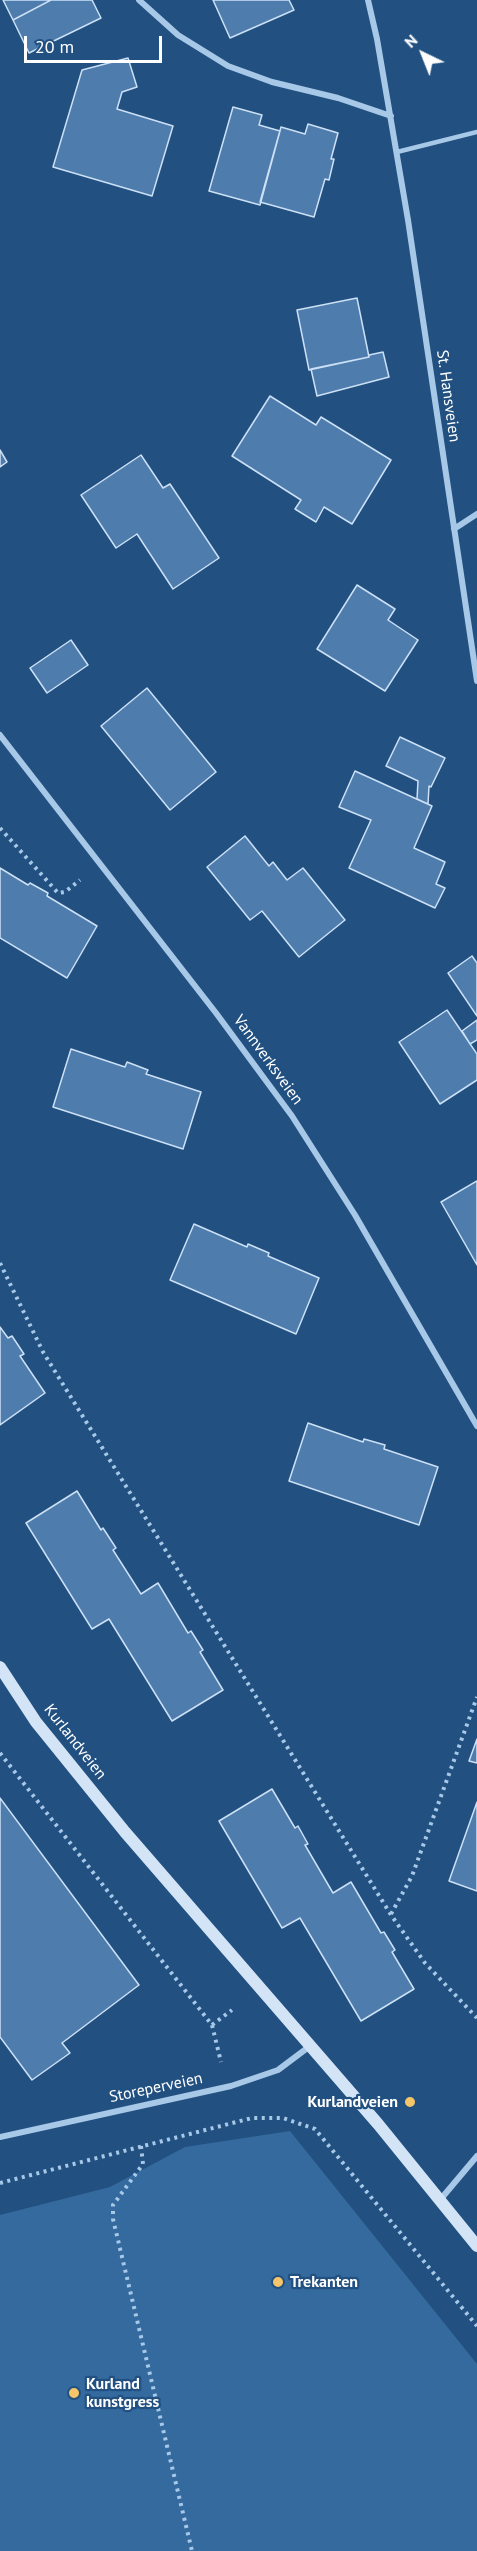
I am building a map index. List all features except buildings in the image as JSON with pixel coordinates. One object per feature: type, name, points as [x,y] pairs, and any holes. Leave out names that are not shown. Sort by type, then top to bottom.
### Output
[{"type":"main road","name":"Kurlandveien","points":[[0,1667],[36,1722],[125,1832],[310,2046],[477,2246]]},
{"type":"street","points":[[139,0],[178,35],[228,66],[272,82],[338,98],[391,116]]},
{"type":"street","name":"St. Hansveien","points":[[368,0],[397,152],[477,681]]},
{"type":"street","points":[[454,529],[477,514]]},
{"type":"street","name":"Vannverksveien","points":[[0,735],[216,1013],[292,1116],[355,1215],[477,1426]]},
{"type":"street","name":"Storeperveien","points":[[0,2137],[231,2086],[278,2070],[310,2046]]},
{"type":"street","points":[[440,2200],[477,2156]]},
{"type":"lane","points":[[397,152],[477,132]]},
{"type":"path","points":[[0,828],[58,892],[65,892],[101,864]]},
{"type":"path","points":[[0,1263],[43,1352],[391,1915],[425,1962],[477,2018]]},
{"type":"path","points":[[391,1915],[412,1876],[477,1697]]},
{"type":"path","points":[[0,1753],[213,2025],[218,2054]]},
{"type":"path","points":[[213,2025],[232,2010]]},
{"type":"path","points":[[0,2183],[252,2118],[283,2118],[315,2129],[477,2326]]},
{"type":"path","points":[[141,2146],[143,2164],[113,2205],[113,2219],[192,2551]]},
{"type":"shaded area","name":"Trekanten","points":[[290,2131],[477,2364],[477,2551],[0,2551],[0,2215],[110,2187],[185,2147]]},
{"type":"place","name":"Kurlandveien","points":[[410,2102]]},
{"type":"place","name":"Trekanten","points":[[278,2282]]},
{"type":"place","name":"Kurland kunstgress","points":[[74,2393]]}]
